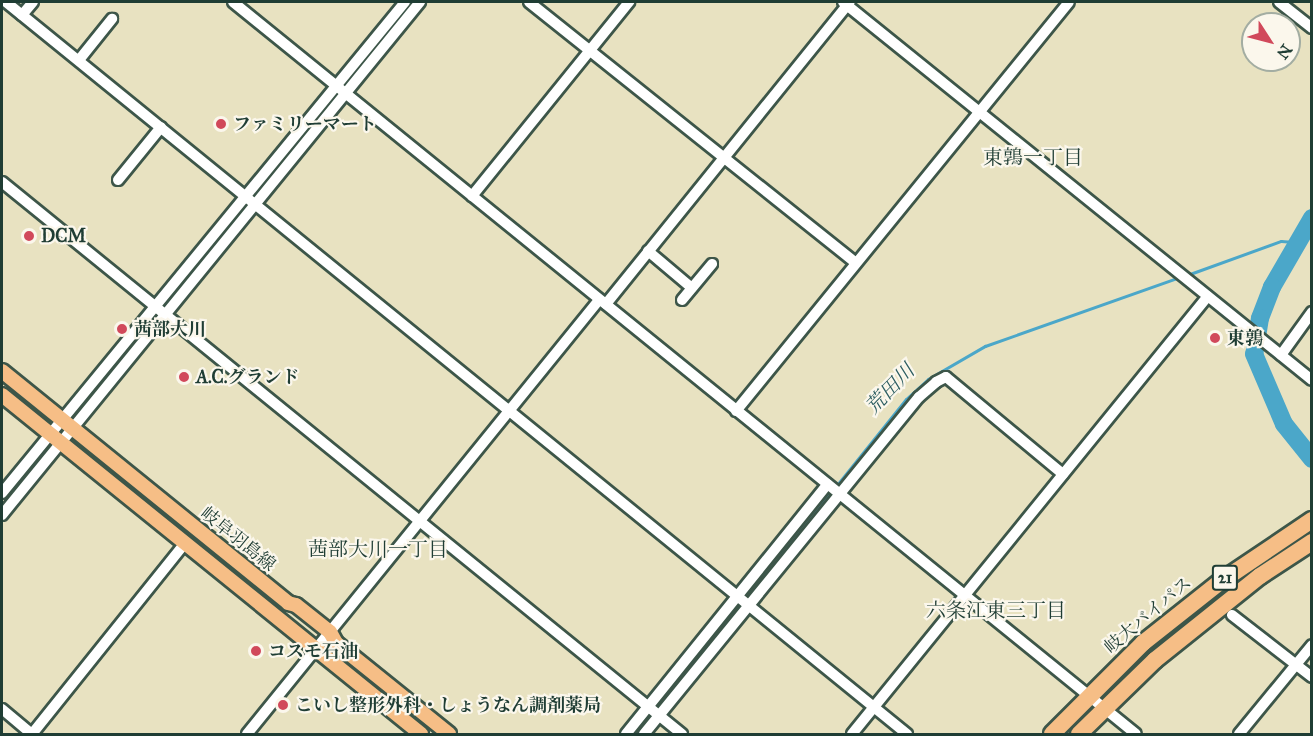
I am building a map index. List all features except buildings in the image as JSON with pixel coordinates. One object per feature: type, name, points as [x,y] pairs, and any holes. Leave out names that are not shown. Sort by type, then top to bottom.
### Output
[{"type":"highway","name":"岐大バイパス","points":[[1052,735],[1087,695],[1143,643],[1220,582],[1311,520]]},
{"type":"highway","name":"21","points":[[1079,735],[1103,708],[1155,660],[1260,576],[1311,542]]},
{"type":"main road","name":"岐阜羽島線","points":[[2,371],[288,603],[296,605],[330,632],[336,643],[449,735]]},
{"type":"main road","name":"岐阜羽島線","points":[[2,395],[421,735]]},
{"type":"street","points":[[6,2],[511,410],[907,735]]},
{"type":"street","points":[[22,15],[33,2]]},
{"type":"street","points":[[233,2],[1136,735]]},
{"type":"street","points":[[2,515],[55,439],[155,306],[405,2]]},
{"type":"street","points":[[67,424],[165,315],[420,2]]},
{"type":"street","points":[[529,2],[722,159],[856,263]]},
{"type":"street","points":[[542,12],[550,2]]},
{"type":"street","points":[[472,196],[629,2]]},
{"type":"street","points":[[736,411],[1069,2]]},
{"type":"street","points":[[1282,2],[1311,28]]},
{"type":"street","points":[[247,735],[511,410],[648,251],[847,3],[1311,380]]},
{"type":"street","points":[[79,60],[112,19]]},
{"type":"street","points":[[118,180],[161,127]]},
{"type":"street","points":[[2,182],[682,735]]},
{"type":"street","points":[[648,251],[692,288]]},
{"type":"street","points":[[682,300],[712,264]]},
{"type":"street","points":[[852,735],[1208,296]]},
{"type":"street","points":[[1277,352],[1311,312]]},
{"type":"street","points":[[626,735],[654,711],[834,489],[919,397],[946,376],[1063,474]]},
{"type":"street","points":[[2,494],[55,439]]},
{"type":"street","points":[[743,601],[834,489]]},
{"type":"street","points":[[2,709],[32,734],[185,543]]},
{"type":"street","points":[[1232,615],[1311,677]]},
{"type":"street","points":[[1239,735],[1311,645]]},
{"type":"street","points":[[644,735],[654,711]]},
{"type":"waterway","name":"荒田川","points":[[1312,218],[1272,287],[1260,318],[1254,354],[1284,424],[1312,459]]},
{"type":"waterway","name":"荒田川","points":[[1187,275],[1281,241],[1294,242]]},
{"type":"waterway","name":"荒田川","points":[[656,710],[906,399],[928,379],[985,346],[1180,277]]},
{"type":"waterway","name":"荒田川","points":[[636,734],[652,715]]},
{"type":"place","name":"ファミリーマート","points":[[221,124]]},
{"type":"place","name":"DCM","points":[[29,236]]},
{"type":"place","name":"茜部大川","points":[[122,329]]},
{"type":"place","name":"東鶉","points":[[1215,338]]},
{"type":"place","name":"A.C.グランド","points":[[184,377]]},
{"type":"place","name":"コスモ石油","points":[[256,651]]},
{"type":"place","name":"こいし整形外科・しょうなん調剤薬局","points":[[283,705]]},
{"type":"district","name":"東鶉一丁目","points":[[1033,157]]},
{"type":"district","name":"茜部大川一丁目","points":[[378,549]]},
{"type":"district","name":"六条江東三丁目","points":[[996,610]]}]
